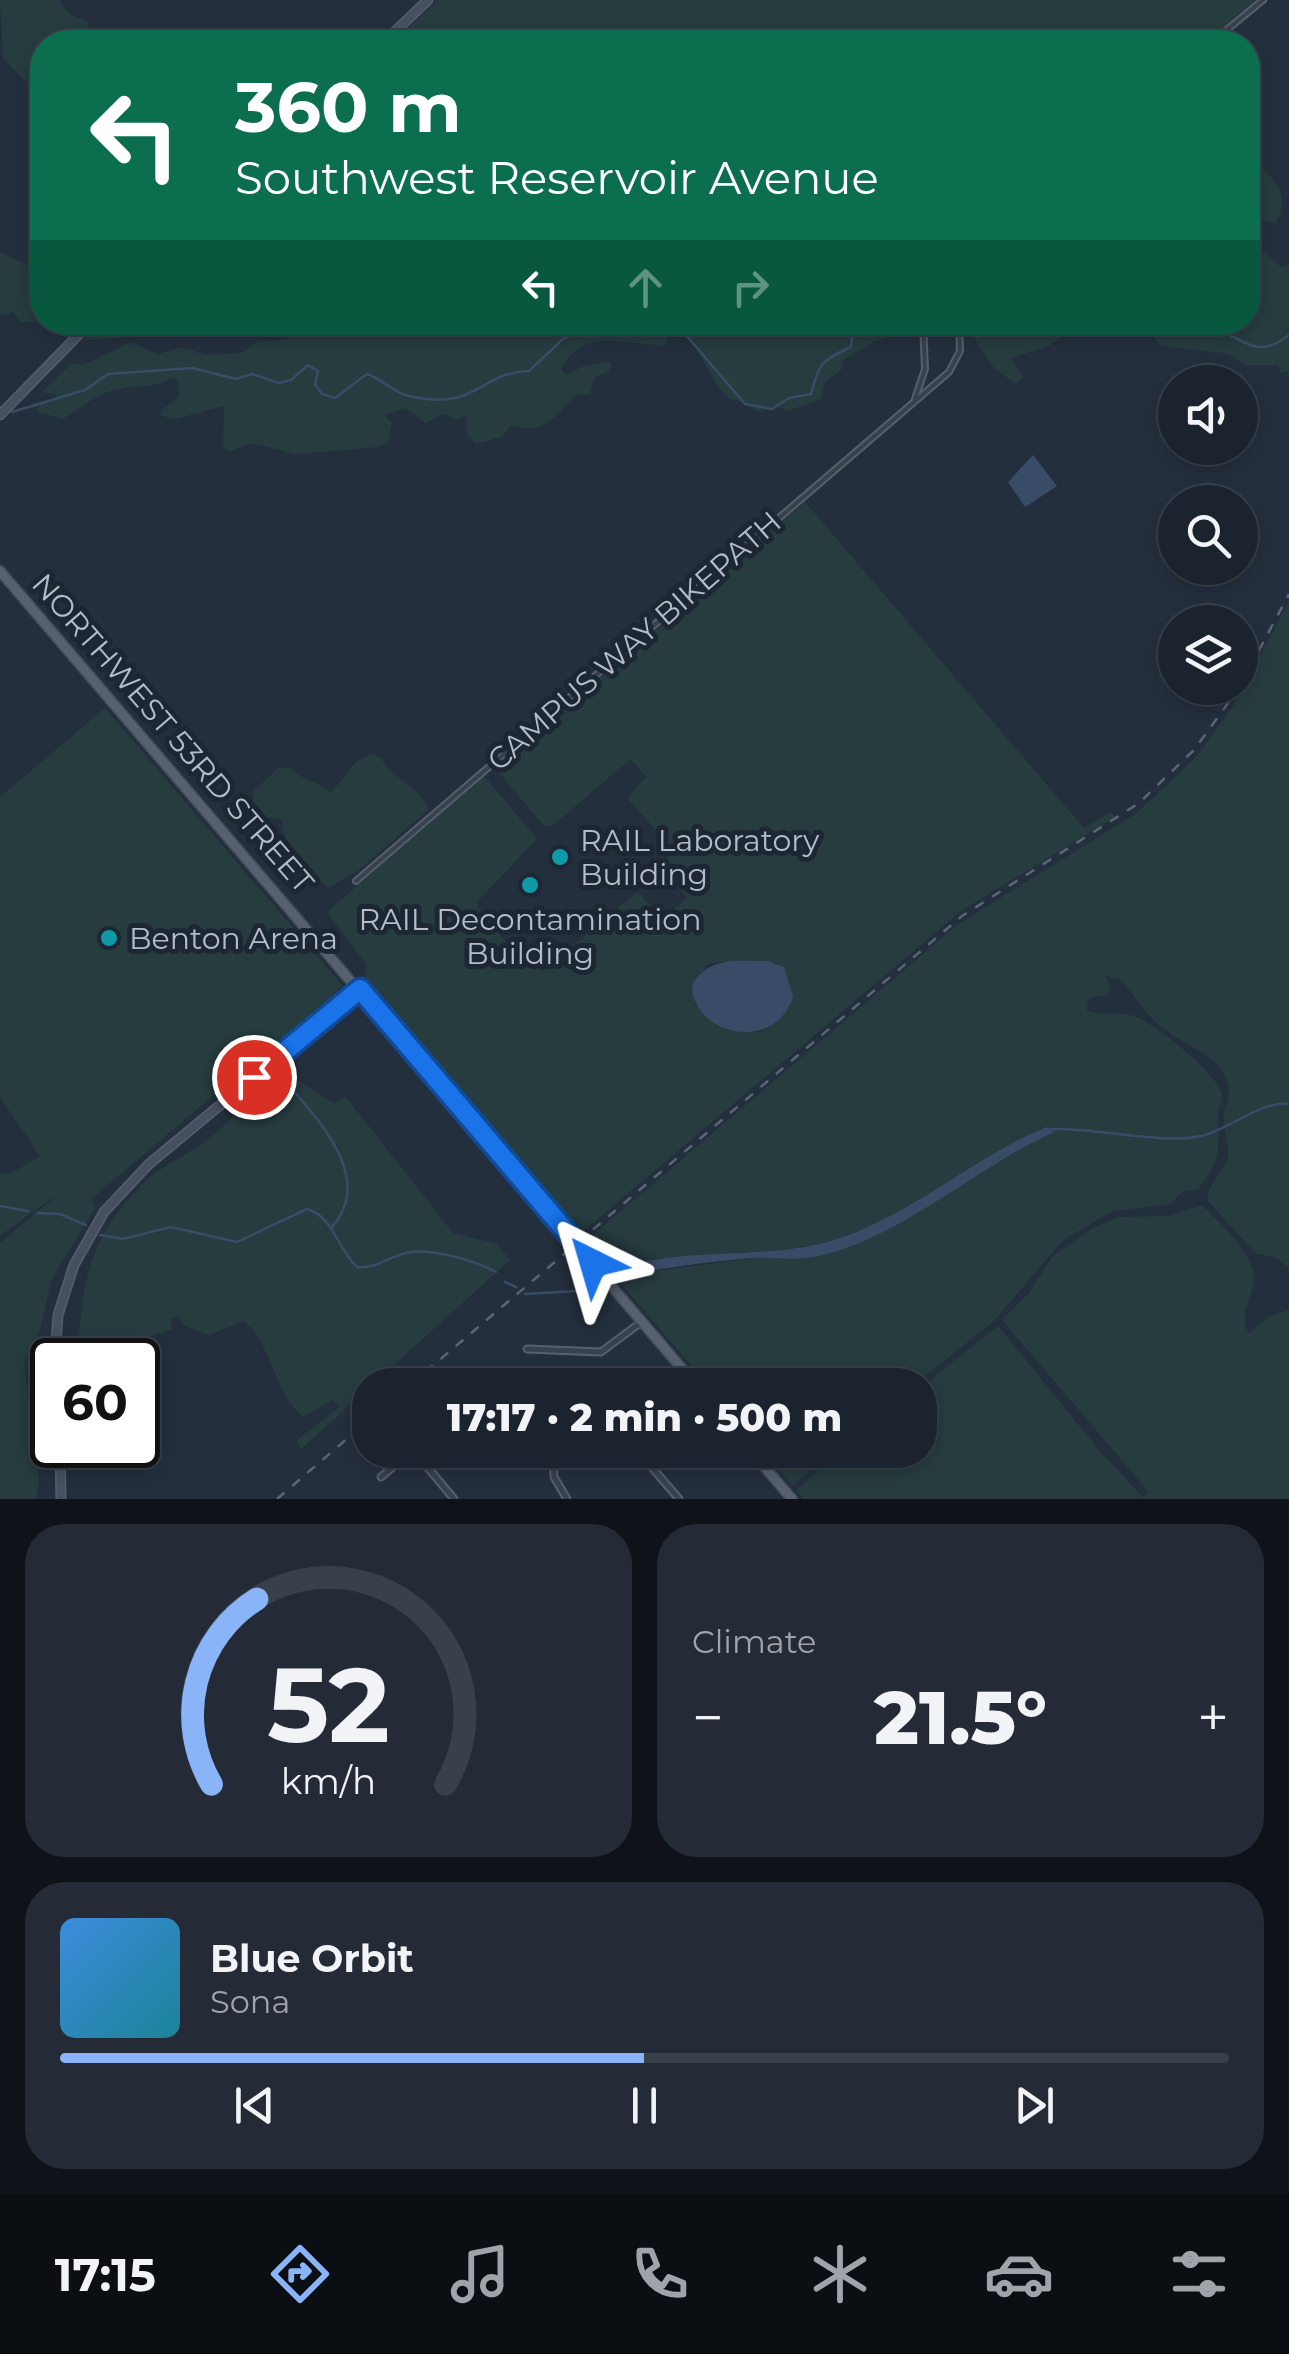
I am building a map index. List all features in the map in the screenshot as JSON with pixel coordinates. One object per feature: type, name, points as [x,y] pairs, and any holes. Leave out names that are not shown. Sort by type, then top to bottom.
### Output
[{"type":"main road","points":[[397,30],[428,0]]},
{"type":"main road","points":[[0,414],[78,335]]},
{"type":"main road","name":"NORTHWEST 53RD STREET","points":[[0,571],[682,1368]]},
{"type":"main road","points":[[54,1338],[80,1250],[104,1212],[149,1164],[360,989]]},
{"type":"main road","points":[[61,1468],[62,1499]]},
{"type":"main road","points":[[765,1468],[792,1499]]},
{"type":"street","points":[[1226,30],[1262,0]]},
{"type":"street","points":[[912,403],[923,382],[923,335]]},
{"type":"street","name":"CAMPUS WAY BIKEPATH","points":[[356,881],[955,366],[959,335]]},
{"type":"street","points":[[527,1349],[601,1352],[642,1321]]},
{"type":"street","points":[[381,1477],[392,1468]]},
{"type":"street","points":[[428,1468],[454,1499]]},
{"type":"street","points":[[554,1468],[554,1477],[567,1499]]},
{"type":"street","points":[[652,1468],[678,1499]]},
{"type":"green space","points":[[0,0],[59,0],[68,13],[86,21],[91,30],[30,30],[30,83],[3,58]]},
{"type":"green space","points":[[438,0],[1256,0],[1220,30],[407,30]]},
{"type":"green space","points":[[1260,162],[1281,194],[1276,224],[1260,219]]},
{"type":"green space","points":[[1264,251],[1281,267],[1289,264],[1289,371],[1280,373],[1278,365],[1245,365],[1230,354],[1161,346],[1151,335],[1260,335],[1260,254]]},
{"type":"green space","points":[[0,252],[30,266],[30,322],[21,322],[13,312],[0,315]]},
{"type":"green space","points":[[88,335],[150,335],[82,341]]},
{"type":"green space","points":[[298,335],[671,335],[665,345],[607,341],[581,347],[561,370],[568,375],[581,367],[611,362],[609,371],[595,377],[590,394],[576,395],[541,426],[511,425],[503,436],[476,444],[468,437],[466,415],[458,420],[443,414],[425,423],[406,408],[385,415],[392,423],[388,442],[380,447],[295,454],[252,443],[229,452],[223,446],[224,406],[175,419],[161,416],[160,411],[179,397],[177,380],[173,378],[111,391],[63,419],[36,411],[40,404],[56,400],[56,395],[42,392],[71,364],[84,365],[130,342],[159,354],[181,347],[207,355],[244,352],[257,341]]},
{"type":"green space","points":[[682,335],[896,335],[875,341],[843,360],[841,370],[825,382],[820,400],[787,411],[778,407],[757,412],[744,402],[729,399]]},
{"type":"green space","points":[[972,335],[1087,335],[1062,336],[1050,346],[1011,358],[1023,377],[1016,384],[994,368]]},
{"type":"green space","points":[[805,502],[1084,828],[1111,812],[1115,817],[961,911],[580,1234],[365,977],[366,964],[327,912],[484,776],[537,839],[477,902],[508,945],[514,940],[542,972],[638,891],[660,919],[688,898],[659,868],[669,855],[662,837],[627,798],[646,777],[631,759],[552,826],[543,825],[495,768]],"holes":[[[715,962],[778,963],[784,1015],[759,1033],[714,1021],[695,1003],[705,966]]]},
{"type":"green space","points":[[1289,602],[1289,1268],[1275,1257],[1256,1254],[1208,1201],[1228,1153],[1224,1112],[1229,1092],[1220,1069],[1202,1052],[1159,1025],[1119,979],[1106,976],[1110,989],[1107,995],[1089,999],[1086,1010],[1139,1018],[1187,1053],[1219,1087],[1222,1096],[1217,1157],[1198,1189],[1182,1192],[1171,1204],[1113,1211],[1063,1240],[994,1321],[935,1368],[693,1368],[614,1276],[755,1258],[821,1255],[888,1226],[1052,1129],[889,1218],[832,1240],[778,1250],[666,1258],[611,1271],[588,1239],[957,925],[1137,813],[1197,756],[1233,705],[1258,705],[1258,659]]},
{"type":"green space","points":[[105,708],[343,986],[91,1199],[95,1208],[52,1278],[38,1338],[30,1338],[30,1353],[24,1363],[30,1409],[30,1468],[38,1468],[39,1479],[36,1499],[0,1499],[0,1243],[63,1190],[0,1236],[0,1174],[10,1174],[40,1156],[0,1097],[0,797]]},
{"type":"green space","points":[[371,754],[381,758],[421,796],[428,810],[358,871],[328,888],[311,876],[294,855],[286,841],[282,820],[258,816],[252,805],[254,791],[279,767],[291,768],[331,793],[356,762]]},
{"type":"green space","points":[[286,1072],[333,1103],[346,1097],[453,1233],[497,1244],[510,1260],[391,1368],[352,1368],[352,1403],[300,1450],[297,1440],[339,1407],[333,1400],[303,1417],[285,1394],[262,1344],[244,1321],[209,1335],[183,1325],[179,1316],[171,1319],[172,1329],[144,1338],[79,1338],[83,1299],[94,1256],[128,1199],[162,1168],[211,1137]]},
{"type":"green space","points":[[1202,1205],[1237,1242],[1254,1275],[1244,1319],[1249,1333],[1270,1316],[1289,1310],[1289,1499],[803,1499],[796,1490],[821,1468],[937,1468],[937,1374],[998,1326],[1104,1456],[1143,1497],[1148,1491],[1002,1320],[1029,1293],[1053,1256],[1095,1227],[1119,1217],[1168,1216]]},
{"type":"green space","points":[[777,1468],[812,1468],[792,1486]]},
{"type":"water","points":[[1033,455],[1057,486],[1025,507],[1008,482]]},
{"type":"water","points":[[768,961],[784,967],[793,997],[783,1015],[770,1026],[753,1031],[719,1026],[705,1016],[692,985],[707,969],[725,962]]},
{"type":"water","points":[[1047,1127],[1054,1132],[909,1218],[850,1247],[793,1259],[750,1258],[614,1276],[611,1271],[665,1258],[777,1250],[830,1241],[887,1218],[993,1154]]},
{"type":"waterway","points":[[12,412],[85,390],[108,374],[192,368],[236,379],[252,374],[279,383],[291,380],[308,365],[318,371],[315,384],[322,394],[335,398],[367,374],[403,394],[450,399],[512,373],[529,371],[564,338],[573,335]]},
{"type":"waterway","points":[[686,335],[745,404],[772,409],[789,398],[811,394],[822,364],[851,347],[852,335]]},
{"type":"waterway","points":[[1228,335],[1256,347],[1266,347],[1289,335]]},
{"type":"waterway","points":[[285,1081],[326,1132],[345,1171],[348,1190],[343,1210],[331,1228]]},
{"type":"waterway","points":[[1051,1129],[1185,1138],[1212,1132],[1267,1107],[1289,1104]]},
{"type":"waterway","points":[[0,1206],[28,1211]]},
{"type":"waterway","points":[[100,1235],[123,1239],[171,1227],[237,1242],[307,1209],[323,1219],[357,1267],[424,1252],[463,1259],[496,1272]]},
{"type":"waterway","points":[[37,1213],[60,1214],[86,1225]]},
{"type":"waterway","points":[[525,1294],[576,1291],[594,1281]]},
{"type":"waterway","points":[[505,1282],[516,1287]]},
{"type":"railway","points":[[1258,652],[1289,594]]},
{"type":"railway","points":[[430,1368],[962,916],[1139,803],[1194,750],[1227,705]]},
{"type":"railway","points":[[277,1499],[352,1434]]},
{"type":"place","name":"RAIL Laboratory Building","points":[[560,857]]},
{"type":"place","name":"RAIL Decontamination Building","points":[[530,885]]},
{"type":"place","name":"Benton Arena","points":[[109,938]]},
{"type":"route","points":[[254,1077],[360,989],[593,1263]]}]
